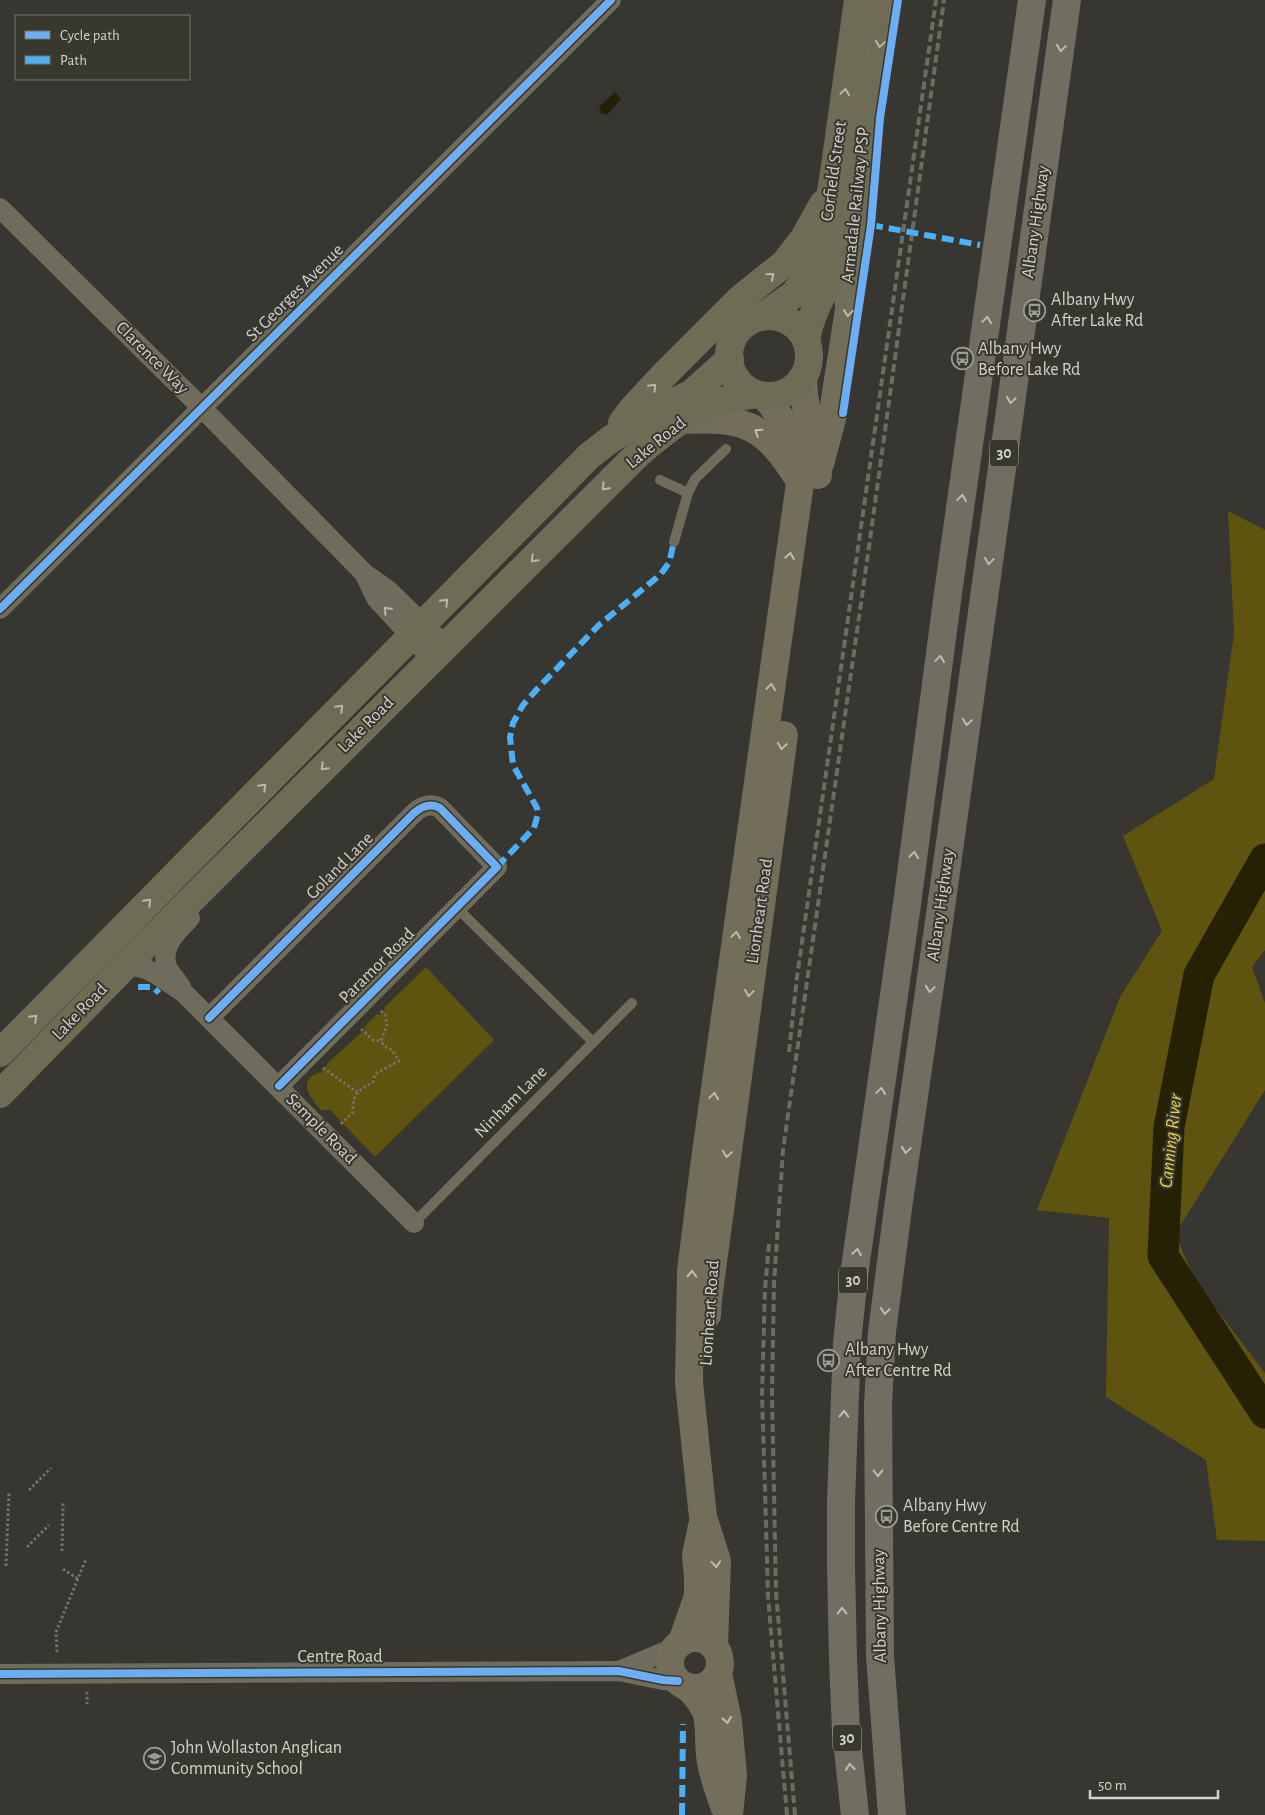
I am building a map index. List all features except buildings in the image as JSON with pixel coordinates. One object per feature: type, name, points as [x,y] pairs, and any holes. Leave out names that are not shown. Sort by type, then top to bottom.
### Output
[{"type":"highway","name":"Albany Highway","points":[[855,1815],[846,1731],[843,1660],[841,1501],[847,1343],[854,1275],[1032,0]]},
{"type":"highway","name":"Albany Highway","points":[[892,1815],[880,1656],[879,1361],[896,1217],[1068,0]]},
{"type":"highway","points":[[1003,203],[1038,208]]},
{"type":"highway","points":[[907,904],[941,906]]},
{"type":"highway","points":[[843,1660],[880,1656]]},
{"type":"main road","name":"Corfield Street","points":[[762,317],[794,295],[812,272],[825,240],[830,192],[836,166],[858,0]]},
{"type":"main road","name":"Corfield Street","points":[[806,340],[809,324],[817,302],[848,247],[857,206],[886,0]]},
{"type":"main road","points":[[611,439],[633,408],[663,376],[740,299],[785,263],[804,238],[830,192]]},
{"type":"main road","points":[[680,420],[723,420],[739,422],[755,429],[784,457],[809,477],[832,419],[848,309],[850,284],[848,247]]},
{"type":"main road","points":[[762,317],[784,319],[801,331],[806,340],[809,353],[808,366],[803,377],[796,386],[776,396],[760,395],[746,388],[732,370],[730,360],[732,342],[741,328],[751,321],[762,317]]},
{"type":"main road","name":"Lake Road","points":[[0,1053],[582,463],[611,439],[650,414],[692,393],[730,360]]},
{"type":"main road","name":"Lionheart Road","points":[[714,1646],[717,1561],[703,1517],[689,1384],[691,1271],[704,1167],[809,477],[803,377]]},
{"type":"main road","name":"Lake Road","points":[[0,1094],[127,964],[638,454],[680,420],[699,408],[718,401],[760,395]]},
{"type":"main road","name":"Lionheart Road","points":[[760,395],[784,421],[793,440],[798,461],[809,477]]},
{"type":"main road","name":"Lionheart Road","points":[[679,1644],[698,1596],[696,1555],[703,1517]]},
{"type":"main road","points":[[688,1639],[702,1639],[714,1646],[720,1659],[718,1673],[728,1720],[733,1775],[728,1815],[714,1777],[710,1755],[709,1719],[704,1705],[683,1684],[671,1668],[670,1660],[679,1644],[688,1639]]},
{"type":"main road","points":[[683,1684],[696,1687],[709,1683],[718,1673]]},
{"type":"street","name":"St Georges Avenue","points":[[0,609],[611,0]]},
{"type":"street","name":"Clarence Way","points":[[0,208],[201,407],[365,574],[376,598],[417,631],[439,653]]},
{"type":"street","name":"Goland Lane","points":[[210,1018],[420,808],[431,805],[440,808],[497,867]]},
{"type":"street","name":"Semple Road","points":[[184,993],[167,966],[168,945],[185,923],[254,855],[260,831]]},
{"type":"street","name":"Paramor Road","points":[[279,1086],[497,867]]},
{"type":"street","name":"Semple Road","points":[[127,964],[156,974],[184,993],[414,1223]]},
{"type":"street","name":"Centre Road","points":[[620,1671],[679,1644]]},
{"type":"street","name":"Centre Road","points":[[0,1674],[620,1671],[683,1684]]},
{"type":"lane","points":[[674,542],[694,478],[726,448]]},
{"type":"lane","points":[[660,480],[688,493]]},
{"type":"lane","points":[[456,908],[593,1042]]},
{"type":"lane","name":"Ninham Lane","points":[[414,1223],[632,1003]]},
{"type":"path","points":[[380,1010],[385,1015],[387,1025],[381,1041]]},
{"type":"path","points":[[360,1028],[373,1040],[381,1041]]},
{"type":"path","points":[[341,1125],[353,1112],[353,1100],[357,1092],[373,1082],[375,1074],[399,1061],[392,1050],[384,1046],[381,1041]]},
{"type":"path","points":[[322,1067],[357,1092]]},
{"type":"path","points":[[28,1490],[51,1468]]},
{"type":"path","points":[[6,1566],[9,1491]]},
{"type":"path","points":[[62,1551],[63,1502]]},
{"type":"path","points":[[27,1547],[49,1525]]},
{"type":"path","points":[[56,1652],[56,1632],[86,1559]]},
{"type":"path","points":[[64,1569],[78,1579]]},
{"type":"path","points":[[87,1691],[87,1704]]},
{"type":"shaded area","points":[[615,92],[621,99],[607,115],[604,113],[602,115],[599,107]]},
{"type":"shaded area","points":[[1228,511],[1265,530],[1265,950],[1252,967],[1265,1003],[1265,1090],[1175,1234],[1197,1284],[1265,1373],[1265,1541],[1217,1540],[1206,1460],[1106,1397],[1109,1218],[1037,1210],[1120,997],[1162,931],[1123,836],[1214,779],[1234,633]]},
{"type":"shaded area","points":[[426,967],[494,1040],[374,1156],[330,1110],[321,1110],[309,1094],[307,1083],[309,1079],[321,1072],[328,1063],[361,1033],[365,1029],[364,1027],[377,1014],[380,1015],[385,1010],[384,1008]]},
{"type":"waterway","name":"Canning River","points":[[1265,859],[1199,975],[1169,1127],[1163,1256],[1265,1413]]},
{"type":"railway","points":[[789,1052],[797,977],[936,0]]},
{"type":"railway","points":[[795,1815],[776,1592],[772,1392],[774,1284],[783,1150],[870,540],[944,0]]},
{"type":"railway","points":[[769,1244],[765,1289],[762,1395],[768,1597],[787,1815]]},
{"type":"marked path","points":[[871,225],[980,245]]},
{"type":"marked path","points":[[497,867],[534,828],[538,814],[537,808],[513,765],[510,737],[513,723],[523,705],[599,625],[660,575],[669,563],[674,542]]},
{"type":"marked path","points":[[138,987],[153,987],[159,993]]},
{"type":"marked path","points":[[682,1815],[683,1724]]},
{"type":"cycle path","points":[[0,609],[611,0]]},
{"type":"cycle path","name":"Armadale Railway PSP","points":[[843,413],[871,225],[880,118],[898,0]]},
{"type":"cycle path","points":[[209,1018],[414,813],[427,806],[440,808],[497,867],[279,1086]]},
{"type":"cycle path","points":[[0,1674],[619,1671],[663,1680],[678,1681]]},
{"type":"place","name":"Albany Hwy After Lake Rd","points":[[1035,310]]},
{"type":"place","name":"Albany Hwy Before Lake Rd","points":[[962,359]]},
{"type":"place","name":"Albany Hwy After Centre Rd","points":[[829,1360]]},
{"type":"place","name":"Albany Hwy Before Centre Rd","points":[[887,1516]]},
{"type":"place","name":"John Wollaston Anglican Community School","points":[[155,1758]]}]
